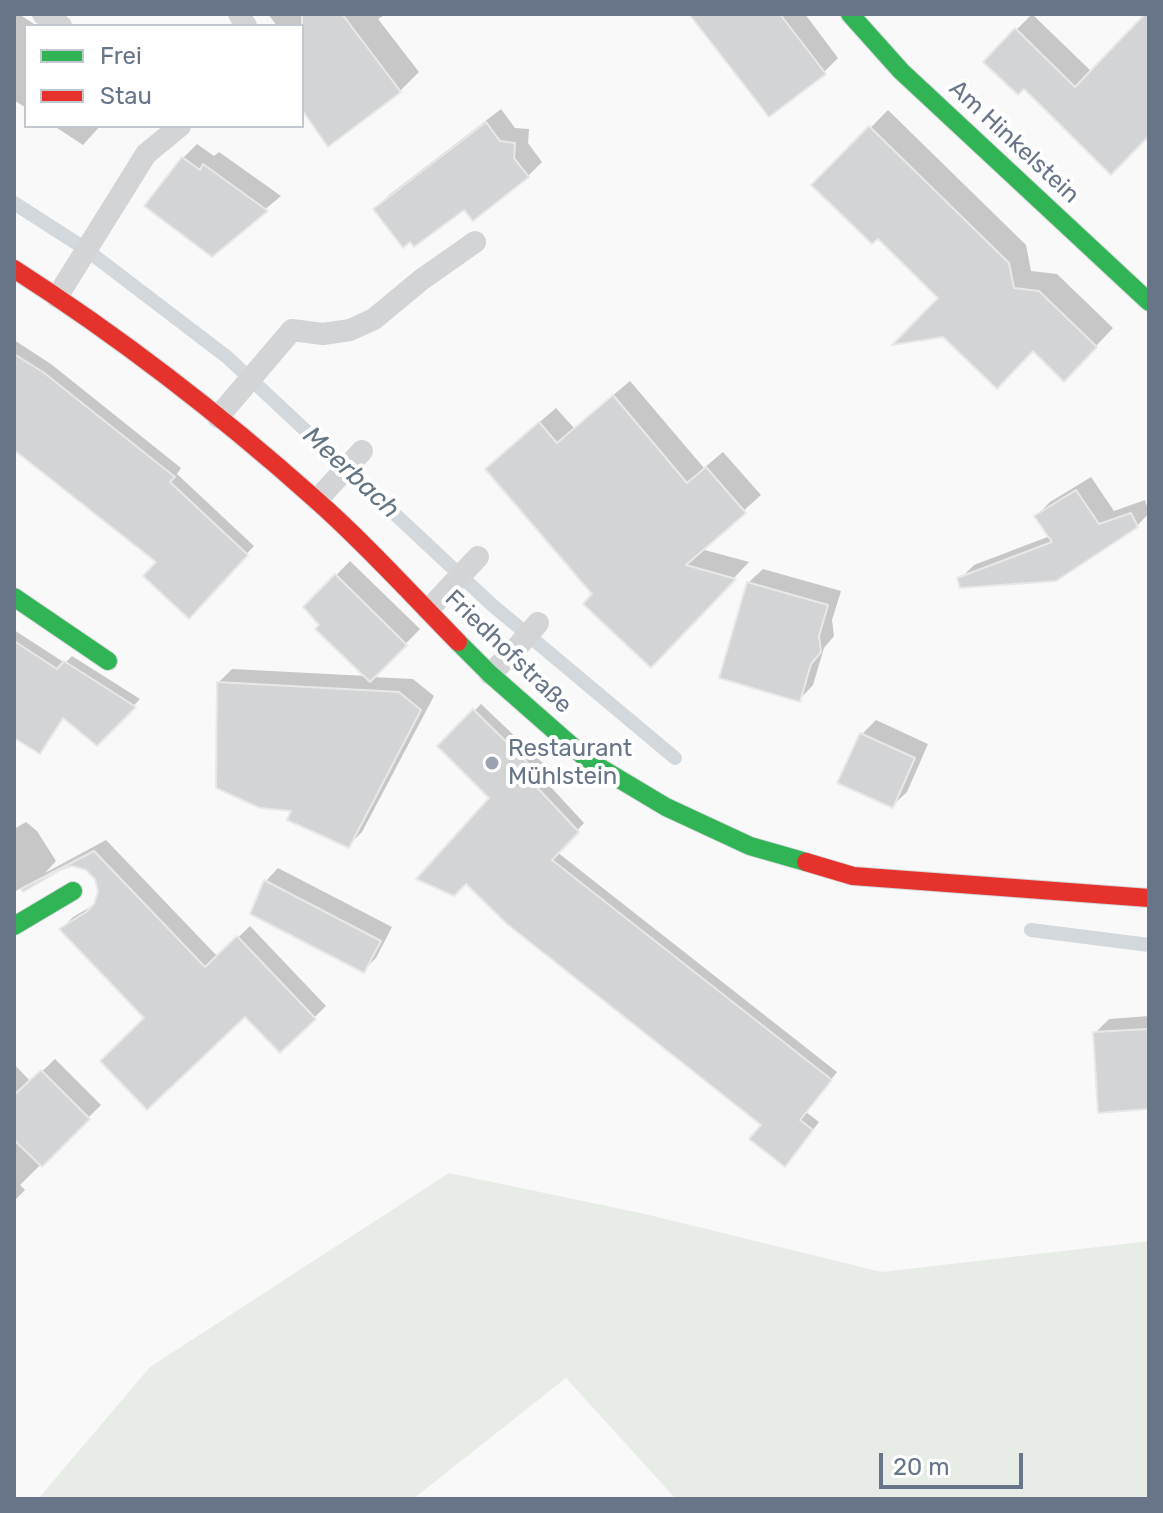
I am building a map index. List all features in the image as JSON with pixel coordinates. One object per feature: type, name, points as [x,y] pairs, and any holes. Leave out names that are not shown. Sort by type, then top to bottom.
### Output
[{"type":"street","name":"Am Hinkelstein","points":[[850,14],[901,71],[1149,302]]},
{"type":"street","name":"Friedhofstraße","points":[[14,269],[84,314],[218,417],[317,500],[490,674],[589,761],[666,807],[750,846],[853,876],[1149,898]]},
{"type":"street","points":[[14,597],[108,661]]},
{"type":"street","points":[[14,926],[73,891]]},
{"type":"lane","points":[[57,297],[146,154],[178,128]]},
{"type":"lane","points":[[218,417],[292,330],[323,334],[350,330],[374,319],[421,280],[475,242]]},
{"type":"lane","points":[[317,500],[362,451]]},
{"type":"lane","points":[[428,610],[478,557]]},
{"type":"lane","points":[[490,674],[538,623]]},
{"type":"shaded area","points":[[449,1173],[645,1214],[882,1272],[1149,1241],[1149,1499],[676,1499],[566,1378],[413,1499],[38,1499],[150,1367]]},
{"type":"building","points":[[302,14],[342,14],[401,92],[328,147],[304,113]]},
{"type":"building","points":[[689,14],[780,14],[826,74],[769,117]]},
{"type":"building","points":[[1145,14],[1149,14],[1149,136],[1111,175],[1024,89],[1018,95],[983,62],[1015,28],[1075,87]]},
{"type":"building","points":[[486,122],[500,141],[515,143],[514,158],[529,177],[473,221],[464,210],[414,247],[410,242],[403,248],[373,209]]},
{"type":"building","points":[[869,126],[1009,263],[1014,288],[1039,291],[1097,347],[1064,382],[1033,351],[997,389],[943,337],[892,345],[938,298],[878,239],[872,244],[811,185]]},
{"type":"building","points":[[182,157],[200,170],[203,164],[268,211],[212,257],[144,206]]},
{"type":"building","points":[[14,354],[43,372],[175,477],[170,482],[248,555],[189,619],[143,576],[156,562],[14,450]]},
{"type":"building","points":[[613,395],[687,483],[706,467],[746,513],[686,565],[736,579],[651,668],[583,604],[592,594],[485,469],[539,422],[557,443]]},
{"type":"building","points":[[1076,490],[1099,524],[1131,513],[1138,527],[1056,581],[960,588],[957,578],[1052,542],[1034,516]]},
{"type":"building","points":[[335,574],[407,645],[370,682],[315,629],[319,625],[303,607]]},
{"type":"building","points":[[747,582],[828,605],[819,636],[821,652],[811,664],[800,702],[719,678]]},
{"type":"building","points":[[14,641],[57,669],[64,661],[136,707],[97,746],[63,718],[40,754],[14,738]]},
{"type":"building","points":[[217,682],[399,692],[421,710],[349,848],[287,820],[291,811],[260,808],[216,788]]},
{"type":"building","points":[[473,709],[538,773],[531,781],[579,832],[552,860],[832,1080],[800,1120],[813,1130],[785,1167],[749,1139],[761,1125],[507,924],[466,884],[454,896],[416,879],[489,798],[437,746]]},
{"type":"building","points":[[860,733],[915,758],[893,808],[837,783]]},
{"type":"building","points":[[94,851],[205,967],[237,936],[316,1019],[280,1053],[245,1017],[147,1110],[100,1061],[144,1018],[59,929],[94,904],[98,891],[95,879],[86,870],[72,866],[23,892],[21,889]]},
{"type":"building","points":[[264,880],[381,941],[364,973],[250,914]]},
{"type":"building","points":[[1149,1029],[1149,1109],[1098,1113],[1093,1032]]},
{"type":"building","points":[[41,1070],[90,1119],[42,1167],[14,1140],[14,1095]]},
{"type":"waterway","name":"Meerbach","points":[[14,203],[84,248],[227,357],[491,604],[675,758]]},
{"type":"waterway","name":"Meerbach","points":[[1031,930],[1149,945]]},
{"type":"traffic: fast","points":[[850,14],[901,71],[1149,302]]},
{"type":"traffic: fast","points":[[14,597],[108,661]]},
{"type":"traffic: fast","points":[[458,642],[589,761],[666,807],[750,846],[806,862]]},
{"type":"traffic: fast","points":[[14,926],[73,891]]},
{"type":"traffic: jam","points":[[14,269],[131,350],[243,437],[352,533],[458,642]]},
{"type":"traffic: jam","points":[[806,862],[853,876],[1149,898]]},
{"type":"place","name":"Restaurant Mühlstein","points":[[492,763]]}]
